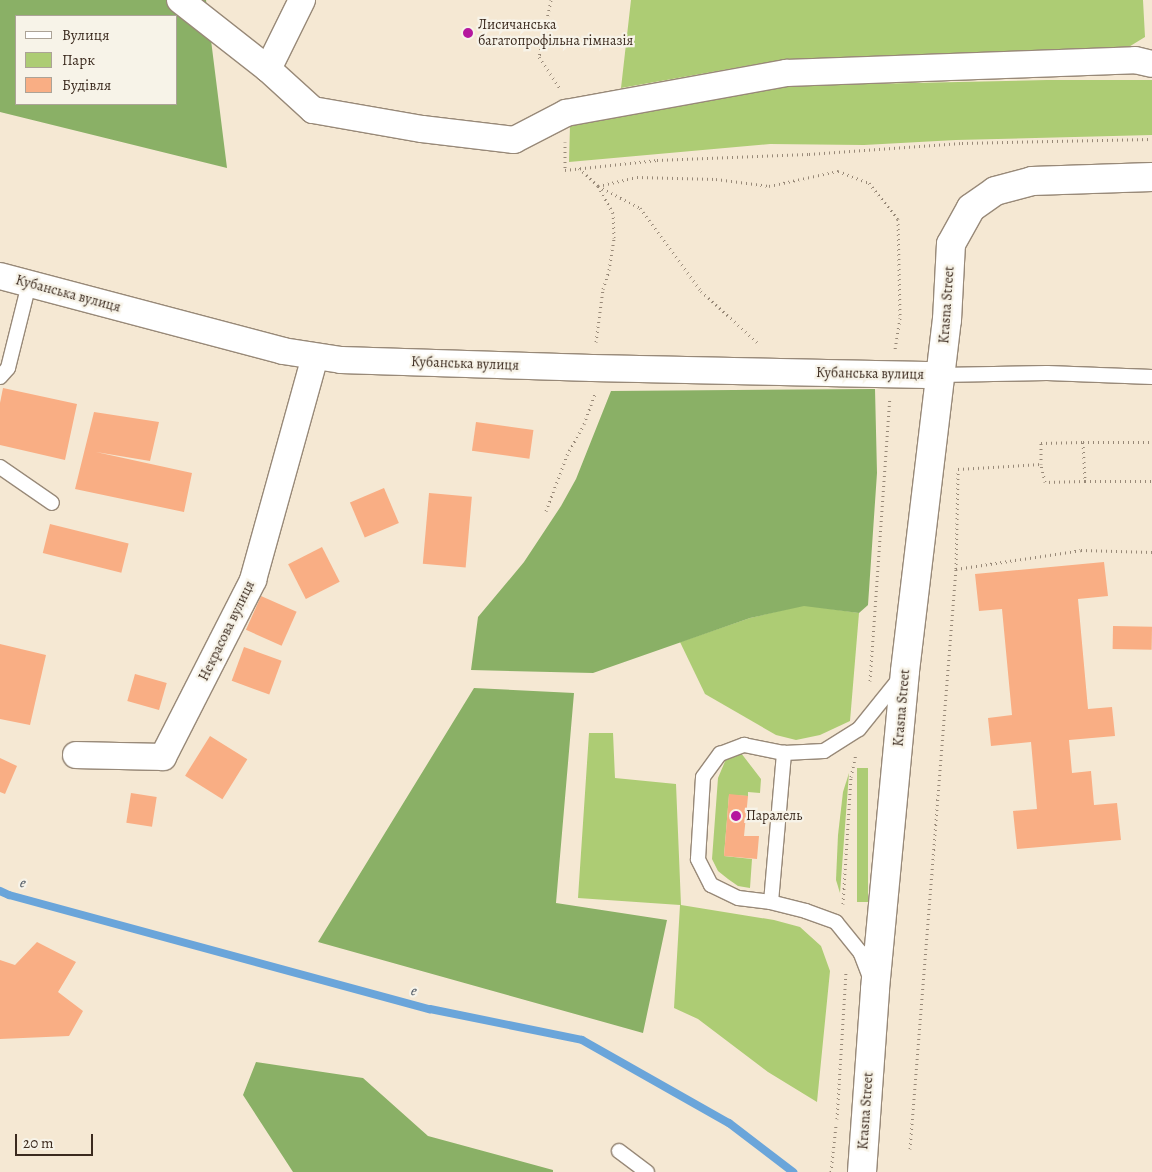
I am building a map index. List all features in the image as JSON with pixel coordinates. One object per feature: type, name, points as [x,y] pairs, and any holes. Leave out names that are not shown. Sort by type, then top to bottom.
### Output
[{"type":"main road","name":"Krasna Street","points":[[862,1172],[875,989],[905,671],[947,320],[951,244],[971,208],[995,191],[1032,180],[1152,177]]},
{"type":"street","points":[[180,0],[268,69],[313,110],[422,129],[514,140],[564,102],[786,73],[1135,60],[1152,64]]},
{"type":"street","points":[[268,69],[302,0]]},
{"type":"street","name":"Кубанська вулиця","points":[[0,276],[315,357],[341,360],[592,368],[940,375]]},
{"type":"street","name":"Некрасова вулиця","points":[[76,755],[163,757],[253,580],[315,357]]},
{"type":"lane","points":[[0,377],[8,368],[29,284]]},
{"type":"lane","points":[[940,375],[1047,374],[1152,377]]},
{"type":"lane","points":[[0,467],[52,503]]},
{"type":"lane","points":[[875,989],[860,952],[836,922],[806,911],[771,902],[738,898],[711,885],[698,859],[702,777],[720,754],[744,744],[784,753],[824,751],[862,725],[905,671]]},
{"type":"lane","points":[[771,902],[784,753]]},
{"type":"lane","points":[[619,1151],[647,1172]]},
{"type":"path","points":[[551,0],[539,57],[564,102],[564,170],[657,160],[809,154],[962,143],[1152,139]]},
{"type":"path","points":[[546,511],[567,455],[584,424],[598,388],[592,368],[603,289],[609,270],[614,238],[614,212],[598,186],[579,168]]},
{"type":"path","points":[[598,186],[637,177],[716,179],[769,186],[838,171],[868,183],[898,219],[900,318]]},
{"type":"path","points":[[598,186],[640,208],[701,291],[760,345]]},
{"type":"path","points":[[831,1172],[836,1126],[846,971],[843,898],[851,777],[870,690],[892,374]]},
{"type":"path","points":[[1084,442],[1085,481]]},
{"type":"path","points":[[1152,442],[1041,443],[1041,464],[1045,482],[1152,481]]},
{"type":"path","points":[[910,1149],[956,569],[958,459]]},
{"type":"path","points":[[958,469],[1041,464]]},
{"type":"path","points":[[956,569],[1081,550],[1152,552]]},
{"type":"green space","points":[[0,0],[206,0],[227,168],[0,112]]},
{"type":"green space","points":[[631,0],[1143,0],[1145,37],[1127,48],[763,63],[621,88]]},
{"type":"green space","points":[[1047,80],[1152,80],[1152,135],[956,140],[864,145],[770,144],[569,162],[570,125],[770,86]]},
{"type":"green space","points":[[875,389],[877,473],[868,605],[859,613],[804,606],[750,618],[593,673],[471,670],[478,617],[524,562],[561,506],[576,479],[611,391]]},
{"type":"green space","points":[[804,605],[859,613],[850,721],[820,735],[796,740],[776,735],[705,694],[680,642],[750,618]]},
{"type":"green space","points":[[474,688],[574,693],[556,903],[667,920],[643,1033],[318,942]]},
{"type":"green space","points":[[589,733],[613,733],[615,778],[676,784],[681,905],[774,920],[800,927],[821,946],[830,971],[817,1102],[768,1072],[698,1019],[674,1008],[680,905],[578,898]]},
{"type":"green space","points":[[741,753],[761,779],[760,793],[748,792],[748,796],[729,795],[724,856],[752,859],[750,888],[738,886],[728,879],[718,871],[712,859],[718,778],[726,759]]},
{"type":"green space","points":[[857,768],[868,768],[868,902],[857,902]]},
{"type":"green space","points":[[849,773],[840,893],[836,880],[838,835],[843,792]]},
{"type":"green space","points":[[256,1062],[363,1078],[428,1136],[553,1170],[553,1172],[293,1172],[243,1095]]},
{"type":"building","points":[[3,388],[77,404],[65,460],[0,445],[0,403]]},
{"type":"building","points":[[94,412],[159,422],[150,461],[96,452],[192,473],[184,512],[75,489]]},
{"type":"building","points":[[476,422],[533,430],[529,459],[472,451]]},
{"type":"building","points":[[384,488],[399,523],[365,537],[350,502]]},
{"type":"building","points":[[429,493],[472,497],[466,567],[423,564]]},
{"type":"building","points":[[50,524],[129,544],[121,573],[43,553]]},
{"type":"building","points":[[322,547],[340,582],[306,599],[288,564]]},
{"type":"building","points":[[1104,562],[1108,596],[1078,599],[1088,709],[1112,707],[1115,736],[1069,740],[1072,773],[1091,771],[1094,805],[1117,803],[1121,840],[1017,849],[1013,811],[1037,809],[1031,742],[991,746],[988,718],[1012,715],[1002,609],[979,611],[975,574]]},
{"type":"building","points":[[261,596],[297,612],[282,646],[246,630]]},
{"type":"building","points":[[1113,626],[1152,627],[1152,650],[1113,649]]},
{"type":"building","points":[[0,644],[46,655],[30,725],[0,719]]},
{"type":"building","points":[[244,647],[282,661],[269,695],[232,681]]},
{"type":"building","points":[[135,674],[167,683],[159,710],[127,701]]},
{"type":"building","points":[[210,736],[247,759],[222,799],[185,776]]},
{"type":"building","points":[[0,758],[17,766],[5,794],[0,792]]},
{"type":"building","points":[[131,793],[157,797],[152,827],[126,823]]},
{"type":"building","name":"Паралель","points":[[729,794],[748,796],[744,836],[759,836],[757,859],[724,856]]},
{"type":"building","points":[[37,942],[76,962],[58,992],[83,1011],[69,1036],[0,1039],[0,960],[15,965]]},
{"type":"waterway","name":"e","points":[[0,891],[430,1009],[582,1040],[729,1123],[793,1172]]},
{"type":"place","name":"Лисичанська багатопрофільна гімназія","points":[[468,33]]},
{"type":"place","name":"Паралель","points":[[736,816]]}]
